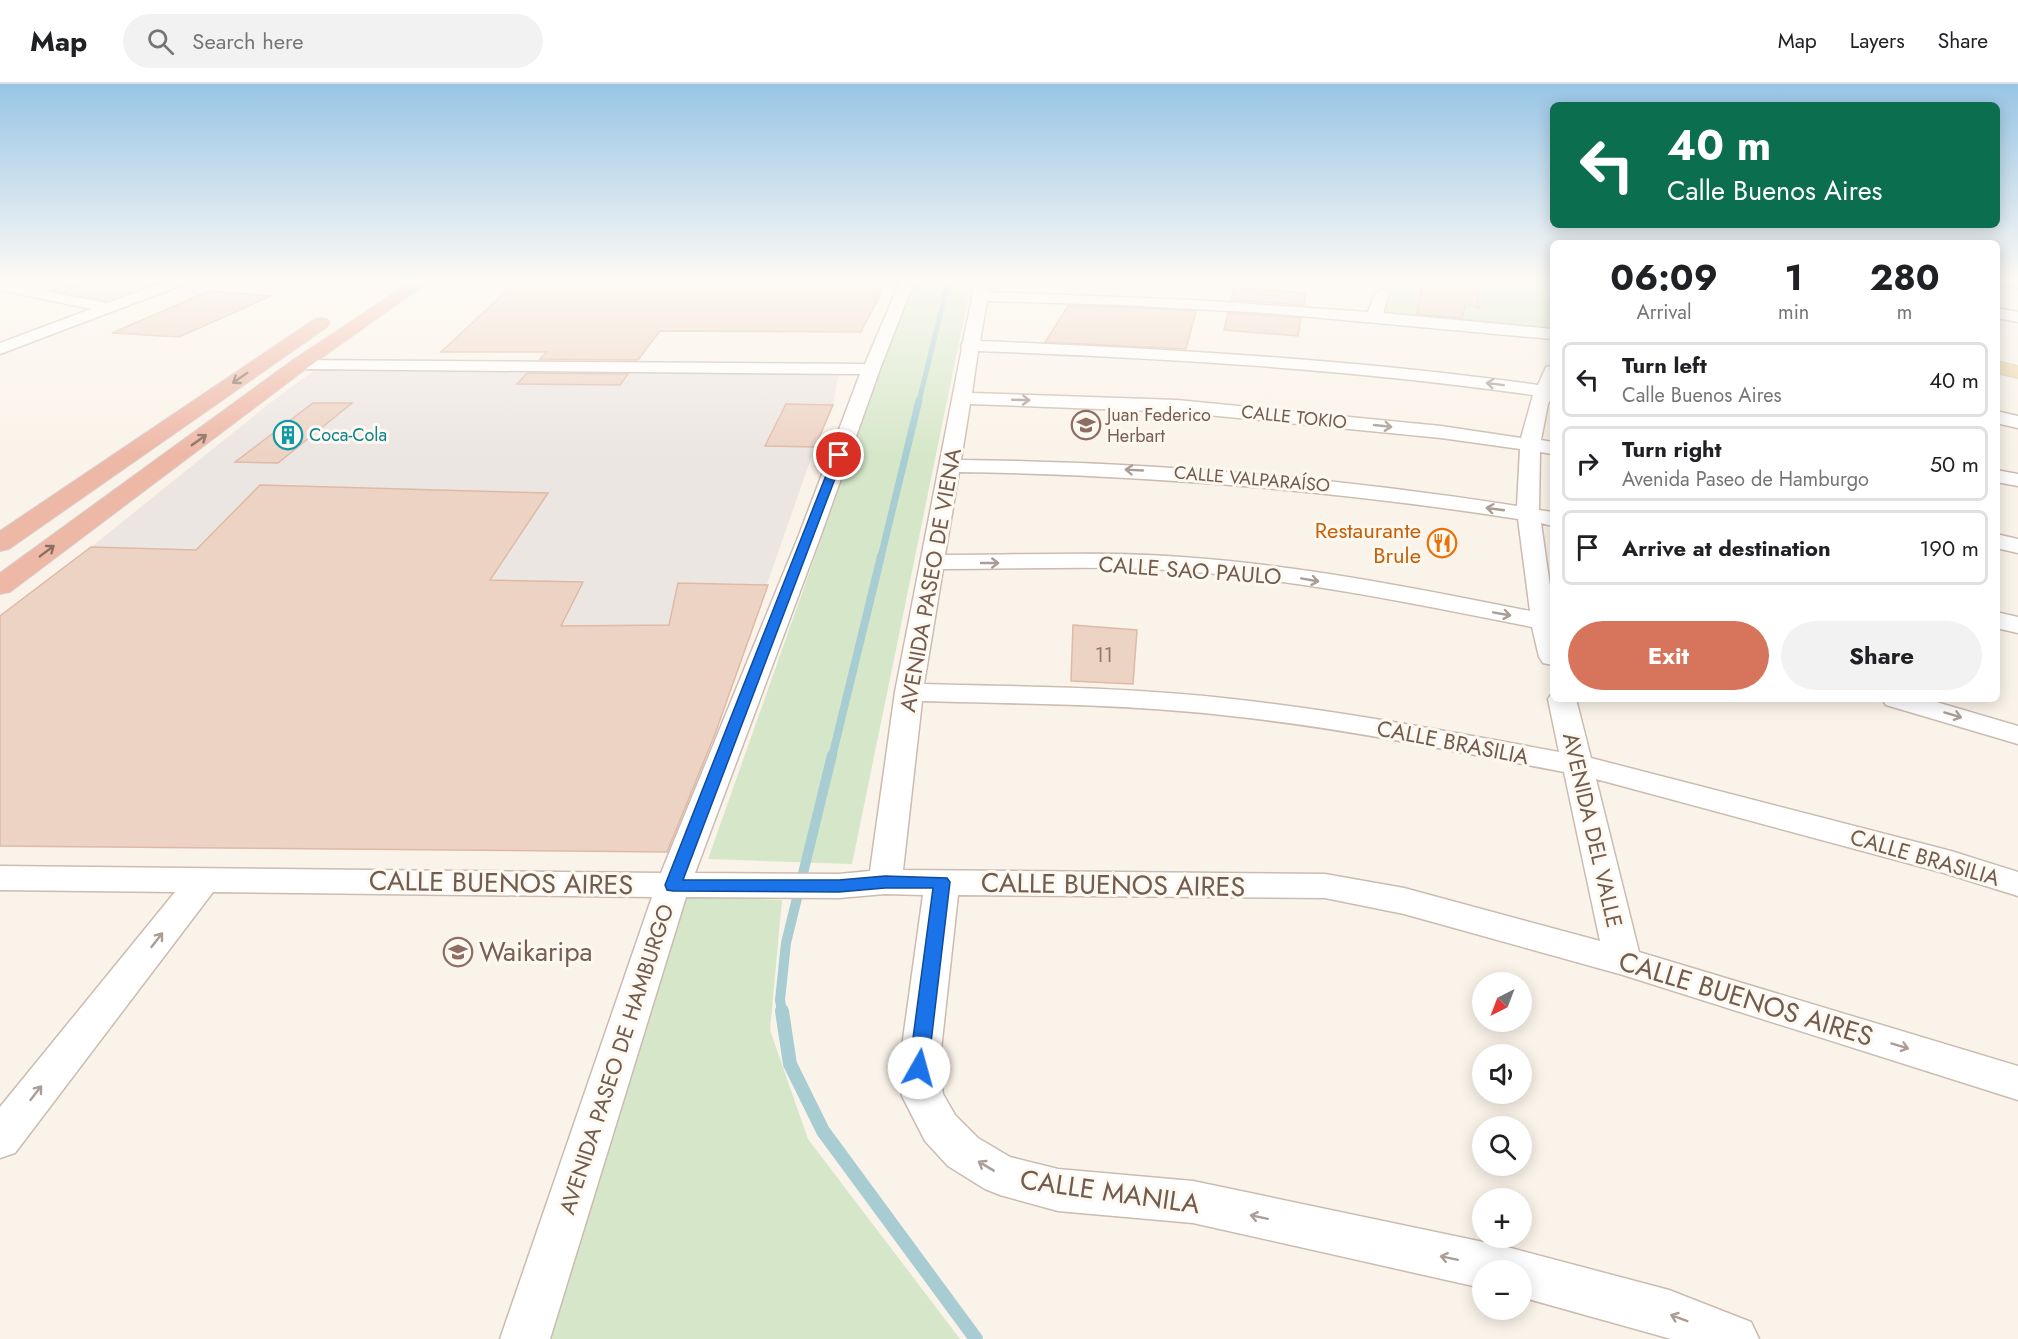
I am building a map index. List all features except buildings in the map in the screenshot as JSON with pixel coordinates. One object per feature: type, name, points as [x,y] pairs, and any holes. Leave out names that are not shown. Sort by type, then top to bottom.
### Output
[{"type":"highway","points":[[0,543],[300,338]]},
{"type":"highway","points":[[0,586],[300,364],[341,338]]},
{"type":"highway","points":[[102,474],[151,474]]},
{"type":"main road","points":[[2000,359],[2018,362]]},
{"type":"main road","points":[[2000,368],[2018,372]]},
{"type":"street","points":[[0,349],[29,338]]},
{"type":"street","name":"AVENIDA PASEO DE HAMBURGO","points":[[525,1339],[673,885],[806,546],[884,338]]},
{"type":"street","name":"AVENIDA PASEO DE VIENA","points":[[885,882],[909,692],[962,399],[971,338]]},
{"type":"street","points":[[969,346],[1278,361],[1549,384],[1530,445],[1527,514],[1550,640]]},
{"type":"street","points":[[300,364],[871,369]]},
{"type":"street","name":"CALLE TOKIO","points":[[962,399],[1177,406],[1441,432],[1550,448]]},
{"type":"street","points":[[2000,418],[2018,422]]},
{"type":"street","name":"CALLE VALPARAÍSO","points":[[950,465],[1068,467],[1236,476],[1346,488],[1550,519]]},
{"type":"street","points":[[2000,477],[2018,480]]},
{"type":"street","points":[[2000,542],[2018,546]]},
{"type":"street","name":"CALLE SAO PAULO","points":[[931,562],[1128,562],[1216,567],[1302,578],[1548,622]]},
{"type":"street","points":[[2000,621],[2018,625]]},
{"type":"street","name":"CALLE BRASILIA","points":[[909,692],[1123,699],[1231,707],[1362,725],[1578,765],[1769,813],[2018,884]]},
{"type":"street","name":"AVENIDA DEL VALLE","points":[[1563,702],[1623,961]]},
{"type":"street","points":[[1906,702],[2018,735]]},
{"type":"street","name":"CALLE BUENOS AIRES","points":[[0,878],[673,885],[839,886],[885,882],[942,882],[1325,886],[1404,901],[1623,961],[2018,1083]]},
{"type":"street","points":[[0,1139],[205,879]]},
{"type":"street","name":"CALLE MANILA","points":[[942,882],[919,1068],[923,1096],[940,1128],[963,1152],[1000,1174],[1058,1190],[1193,1203],[1472,1263]]},
{"type":"street","points":[[1532,1277],[1669,1314],[1734,1339]]},
{"type":"shaded area","points":[[316,369],[839,372],[833,405],[815,447],[673,852],[0,847],[0,616]]},
{"type":"green space","points":[[892,338],[960,338],[852,864],[708,859]]},
{"type":"green space","points":[[682,896],[782,900],[770,1030],[808,1139],[960,1339],[544,1339]]},
{"type":"waterway","points":[[919,401],[935,338]]},
{"type":"waterway","points":[[881,557],[919,400]]},
{"type":"waterway","points":[[832,757],[881,556]]},
{"type":"waterway","points":[[782,1012],[780,1000],[786,943],[832,755]]},
{"type":"waterway","points":[[782,1011],[790,1064],[823,1131],[976,1339]]},
{"type":"place","name":"Juan Federico Herbart","points":[[1086,425]]},
{"type":"place","name":"Coca-Cola","points":[[288,435]]},
{"type":"place","name":"Restaurante Brule","points":[[1442,543]]},
{"type":"place","name":"Waikaripa","points":[[458,952]]},
{"type":"route","points":[[839,455],[673,885],[839,886],[885,882],[942,882],[919,1068]]}]
